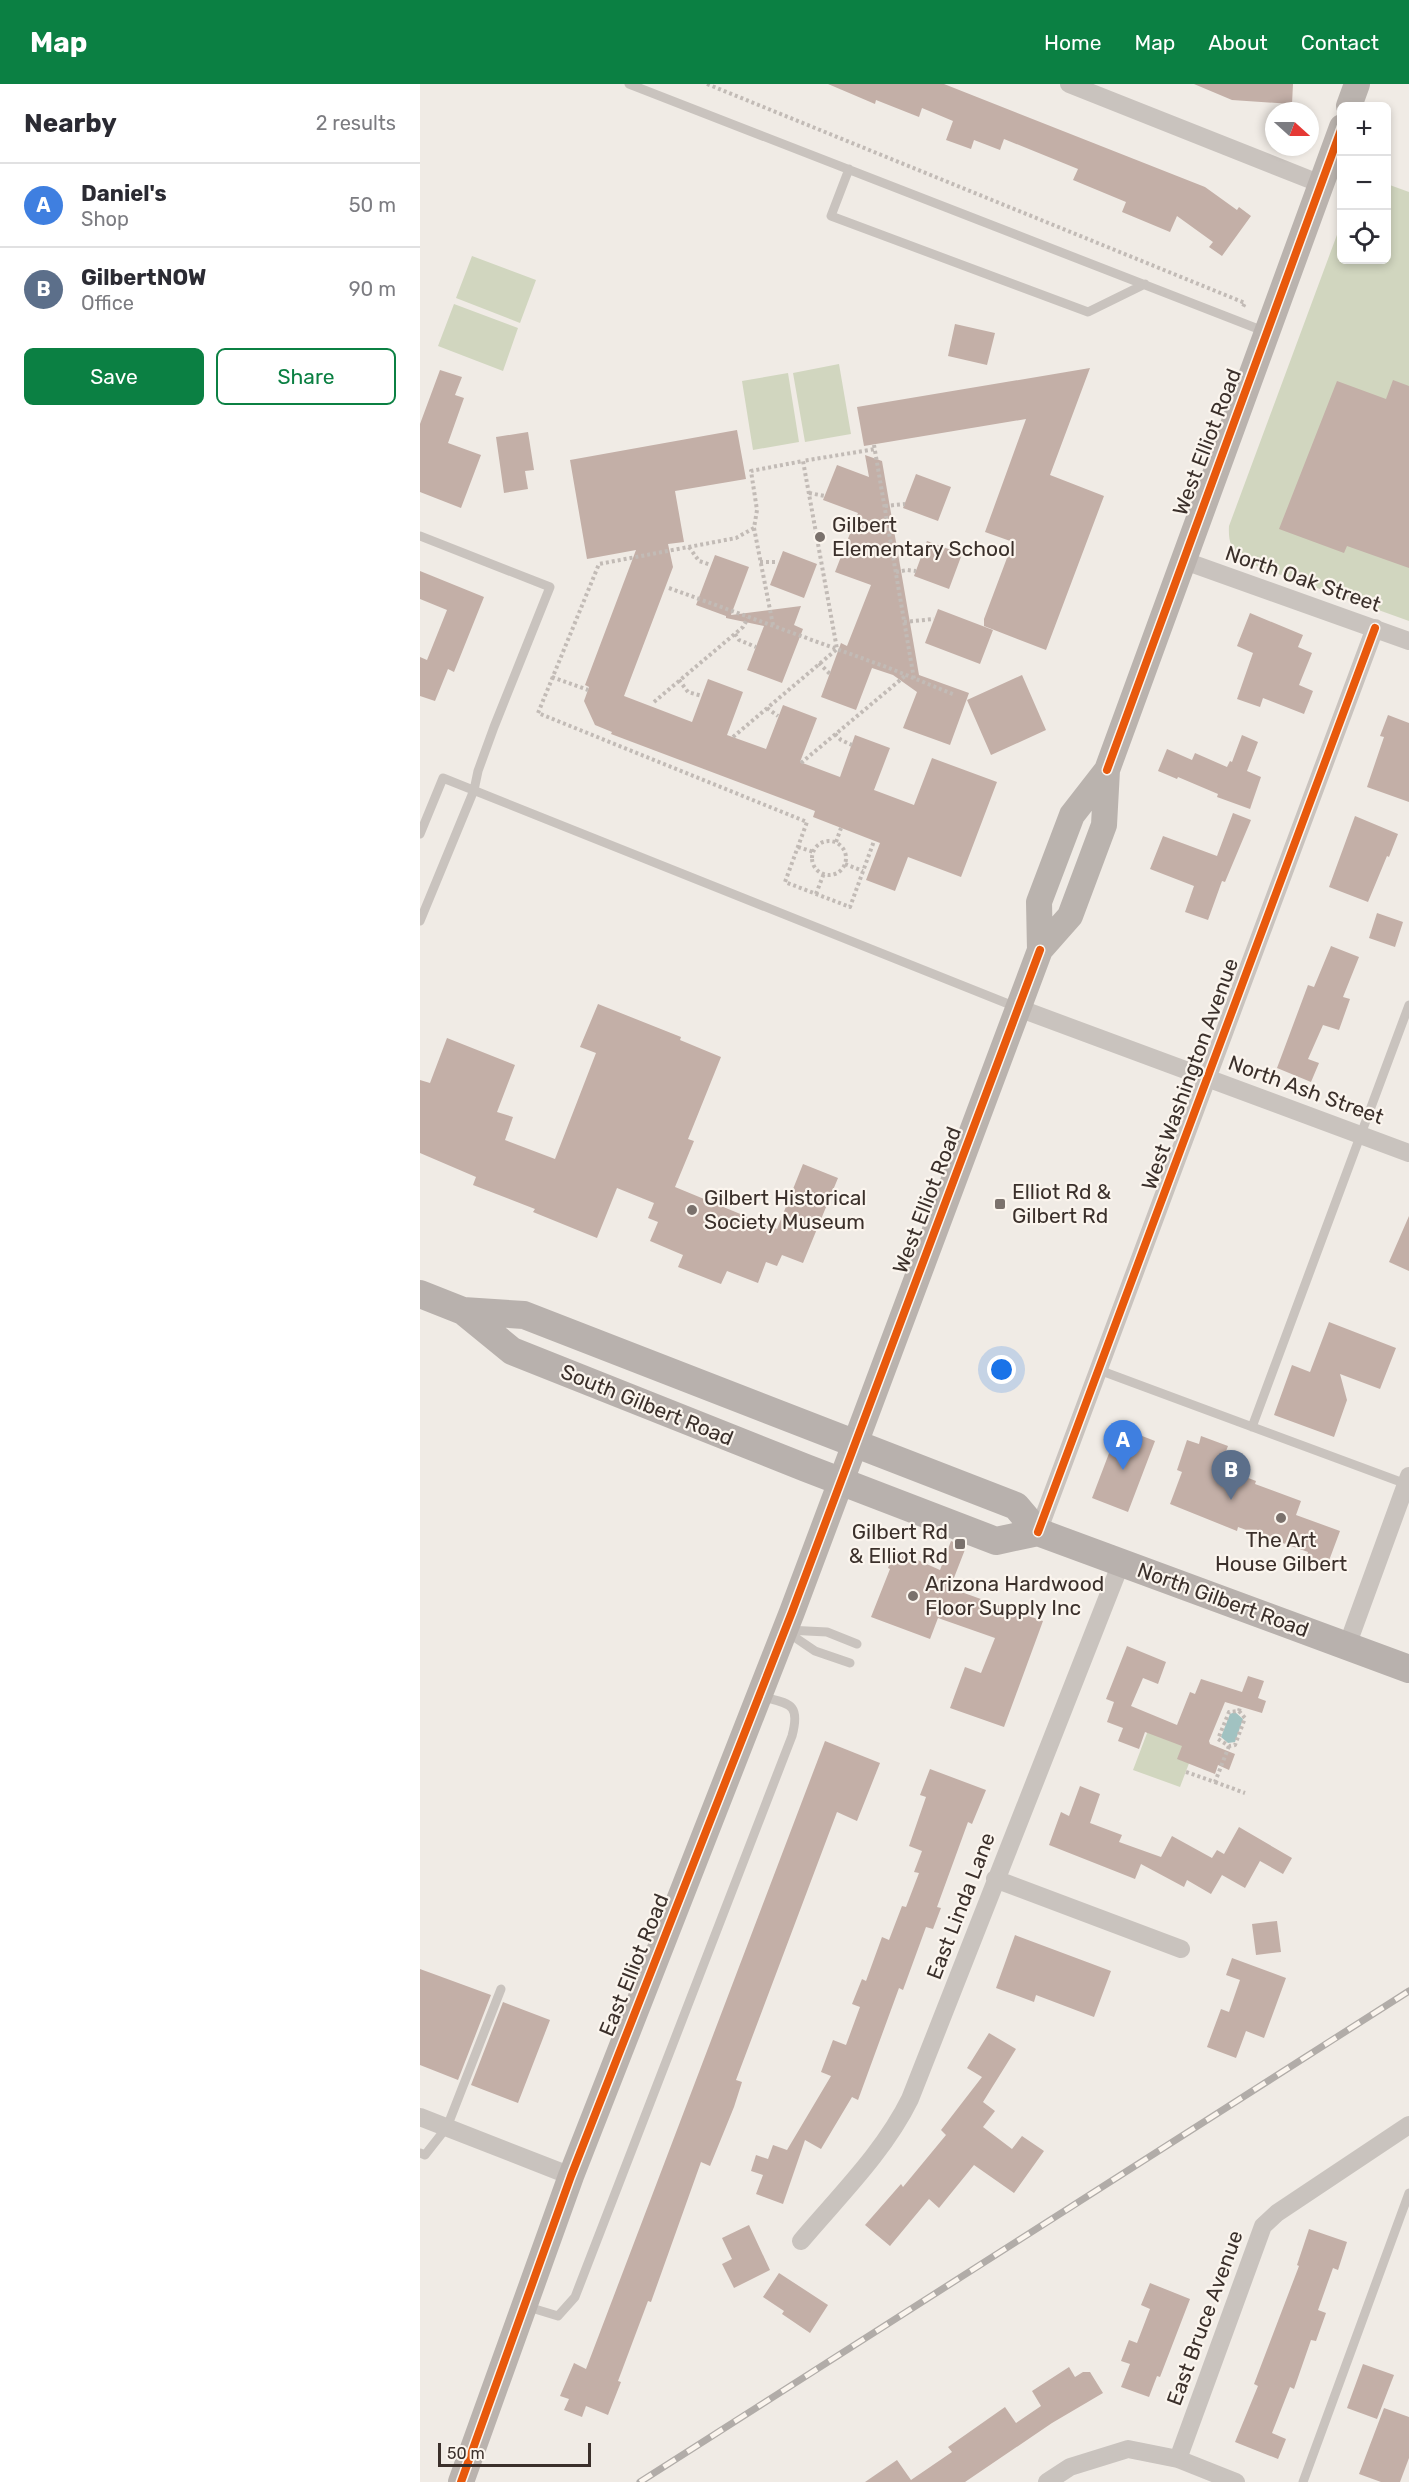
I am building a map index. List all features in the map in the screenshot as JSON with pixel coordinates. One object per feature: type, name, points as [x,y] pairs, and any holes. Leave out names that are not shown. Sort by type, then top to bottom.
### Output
[{"type":"main road","points":[[1351,102],[1358,84]]},
{"type":"main road","name":"West Elliot Road","points":[[848,1463],[1040,950],[1040,902],[1072,815],[1107,770],[1337,139]]},
{"type":"main road","name":"South Gilbert Road","points":[[420,1294],[463,1311],[512,1351],[848,1463]]},
{"type":"main road","name":"South Gilbert Road","points":[[463,1311],[524,1315],[848,1463]]},
{"type":"main road","points":[[848,1463],[996,1540],[1038,1532]]},
{"type":"main road","name":"North Gilbert Road","points":[[848,1463],[1016,1506],[1038,1532],[1409,1669]]},
{"type":"main road","name":"East Elliot Road","points":[[461,2482],[571,2176],[760,1696],[848,1463]]},
{"type":"street","points":[[1069,84],[1321,184]]},
{"type":"street","name":"North Oak Street","points":[[1182,560],[1409,641]]},
{"type":"street","name":"West Washington Avenue","points":[[1038,1532],[1375,628]]},
{"type":"street","name":"North Ash Street","points":[[1018,1008],[1409,1153]]},
{"type":"street","points":[[1347,1646],[1408,1482]]},
{"type":"street","name":"East Linda Lane","points":[[801,2241],[898,2123],[910,2099],[1121,1563]]},
{"type":"street","points":[[995,1879],[1181,1949]]},
{"type":"street","points":[[420,2117],[571,2176]]},
{"type":"street","name":"East Bruce Avenue","points":[[1178,2459],[1263,2226],[1277,2213],[1409,2125]]},
{"type":"street","points":[[1047,2482],[1070,2467],[1128,2449],[1178,2459],[1199,2475],[1236,2482]]},
{"type":"lane","points":[[629,84],[1268,333]]},
{"type":"lane","points":[[849,170],[831,216],[1088,312],[1145,284]]},
{"type":"lane","points":[[420,536],[550,587],[486,749],[474,790],[420,921]]},
{"type":"lane","points":[[420,834],[443,778],[1018,1008]]},
{"type":"lane","points":[[1252,1427],[1409,1005]]},
{"type":"lane","points":[[1099,1370],[1408,1482]]},
{"type":"lane","points":[[785,1630],[827,1632],[857,1644]]},
{"type":"lane","points":[[785,1630],[815,1651],[850,1664]]},
{"type":"lane","points":[[523,2305],[558,2316],[566,2310],[575,2297],[792,1736],[796,1719],[795,1710],[790,1705],[760,1696]]},
{"type":"lane","points":[[420,2153],[425,2155],[447,2127],[501,1989]]},
{"type":"lane","points":[[1303,2482],[1409,2193]]},
{"type":"path","points":[[707,84],[1245,303],[1238,321]]},
{"type":"path","points":[[773,625],[753,528],[757,510],[751,471],[875,447],[914,680]]},
{"type":"path","points":[[803,461],[837,649]]},
{"type":"path","points":[[808,493],[825,496]]},
{"type":"path","points":[[885,506],[905,504]]},
{"type":"path","points":[[753,528],[736,537],[599,564],[538,712],[807,822],[785,882],[850,907],[874,840]]},
{"type":"path","points":[[689,547],[699,561],[711,565]]},
{"type":"path","points":[[760,562],[778,562]]},
{"type":"path","points":[[896,572],[916,571]]},
{"type":"path","points":[[669,588],[956,695]]},
{"type":"path","points":[[654,702],[743,627],[748,618]]},
{"type":"path","points":[[904,622],[934,619]]},
{"type":"path","points":[[735,634],[739,640],[756,647]]},
{"type":"path","points":[[733,737],[837,649]]},
{"type":"path","points":[[819,663],[830,674]]},
{"type":"path","points":[[801,763],[905,676]]},
{"type":"path","points":[[552,677],[588,690]]},
{"type":"path","points":[[679,681],[688,692],[702,696]]},
{"type":"path","points":[[767,708],[778,716]]},
{"type":"path","points":[[835,734],[852,745]]},
{"type":"path","points":[[836,843],[841,828]]},
{"type":"path","points":[[826,841],[836,843],[845,852],[845,864],[834,874],[824,873],[815,867],[814,852],[821,843],[826,841]]},
{"type":"path","points":[[798,847],[814,852]]},
{"type":"path","points":[[845,864],[863,871]]},
{"type":"path","points":[[816,894],[824,873]]},
{"type":"path","points":[[1239,1709],[1245,1718],[1235,1745],[1229,1746],[1218,1739],[1229,1712],[1239,1709]]},
{"type":"path","points":[[1215,1782],[1229,1746]]},
{"type":"path","points":[[1186,1772],[1245,1793]]},
{"type":"green space","points":[[1391,185],[1409,192],[1409,621],[1248,563],[1232,547],[1229,526],[1337,235],[1337,264],[1391,264]]},
{"type":"green space","points":[[472,256],[536,280],[520,323],[456,298]]},
{"type":"green space","points":[[454,304],[518,328],[503,371],[438,346]]},
{"type":"green space","points":[[839,364],[851,434],[805,442],[793,373]]},
{"type":"green space","points":[[788,373],[799,442],[753,450],[742,381]]},
{"type":"green space","points":[[1152,1720],[1199,1737],[1180,1787],[1133,1770]]},
{"type":"water","points":[[1235,1712],[1243,1719],[1235,1742],[1228,1743],[1221,1737],[1230,1714]]},
{"type":"building","points":[[828,84],[944,84],[1205,187],[1237,210],[1239,207],[1251,216],[1222,256],[1209,247],[1213,242],[1177,216],[1170,232],[1122,212],[1126,202],[1073,180],[1078,169],[1004,139],[1000,150],[974,140],[971,149],[946,140],[953,121],[922,108],[919,117],[876,100],[875,104]]},
{"type":"building","points":[[1194,84],[1293,84],[1292,102],[1232,100]]},
{"type":"building","points":[[955,324],[995,333],[987,365],[948,356]]},
{"type":"building","points":[[1090,368],[1050,475],[1104,496],[1046,650],[984,626],[984,619],[1013,542],[985,532],[1026,419],[864,446],[857,407]]},
{"type":"building","points":[[440,370],[462,377],[455,395],[464,398],[448,443],[481,455],[461,508],[420,492],[420,424]]},
{"type":"building","points":[[1393,380],[1409,386],[1409,568],[1347,546],[1344,553],[1279,529],[1337,381],[1386,399]]},
{"type":"building","points":[[737,430],[746,479],[675,491],[684,542],[668,544],[673,567],[624,696],[692,722],[708,679],[743,692],[727,735],[766,749],[783,705],[817,718],[800,762],[840,777],[855,735],[890,748],[874,790],[914,805],[932,758],[997,782],[961,877],[908,857],[895,891],[866,880],[880,843],[813,817],[815,811],[611,734],[612,732],[595,725],[584,701],[589,687],[585,685],[636,550],[587,559],[570,460]]},
{"type":"building","points":[[528,432],[534,470],[525,471],[528,489],[504,493],[496,437]]},
{"type":"building","points":[[865,455],[882,461],[919,675],[969,693],[950,745],[903,728],[917,692],[893,675],[872,668],[856,710],[821,697],[841,643],[847,646],[871,585],[835,572],[858,513],[823,500],[837,465],[869,477]]},
{"type":"building","points":[[916,474],[951,487],[938,521],[903,508]]},
{"type":"building","points":[[927,541],[962,554],[949,589],[914,576]]},
{"type":"building","points":[[783,551],[817,564],[804,598],[770,585]]},
{"type":"building","points":[[715,555],[749,567],[731,615],[801,606],[794,625],[803,629],[782,683],[747,670],[764,626],[726,618],[726,616],[696,605]]},
{"type":"building","points":[[420,571],[484,597],[454,672],[448,669],[435,701],[420,696],[420,657],[427,660],[447,610],[420,599]]},
{"type":"building","points":[[938,609],[993,630],[980,664],[925,643]]},
{"type":"building","points":[[1250,613],[1303,635],[1298,647],[1312,653],[1299,685],[1313,691],[1304,714],[1263,698],[1260,707],[1237,699],[1253,653],[1237,646]]},
{"type":"building","points":[[1022,675],[1046,730],[991,755],[967,700]]},
{"type":"building","points":[[1388,715],[1409,723],[1409,802],[1367,787],[1384,737],[1380,736]]},
{"type":"building","points":[[1242,735],[1258,742],[1247,771],[1261,777],[1250,809],[1217,797],[1218,794],[1178,777],[1177,779],[1158,771],[1167,749],[1192,760],[1195,753],[1227,767],[1230,761],[1232,762]]},
{"type":"building","points":[[1233,813],[1251,820],[1225,882],[1222,881],[1208,920],[1185,912],[1194,886],[1150,869],[1163,836],[1217,856]]},
{"type":"building","points":[[1355,816],[1398,834],[1368,902],[1329,887]]},
{"type":"building","points":[[1377,913],[1403,922],[1395,947],[1369,938]]},
{"type":"building","points":[[1331,946],[1359,957],[1343,997],[1350,999],[1339,1030],[1323,1025],[1308,1059],[1319,1063],[1311,1082],[1277,1068],[1308,985],[1314,987]]},
{"type":"building","points":[[598,1004],[681,1037],[680,1040],[721,1057],[688,1139],[694,1141],[675,1187],[777,1229],[803,1164],[838,1178],[803,1263],[782,1255],[777,1266],[766,1262],[758,1283],[727,1271],[721,1284],[678,1267],[683,1255],[650,1241],[658,1222],[648,1218],[654,1203],[617,1188],[597,1238],[533,1212],[535,1209],[473,1185],[476,1177],[420,1153],[420,1080],[430,1083],[447,1038],[515,1065],[497,1112],[513,1117],[505,1140],[555,1159],[596,1053],[580,1047]]},
{"type":"building","points":[[1409,1216],[1409,1271],[1389,1262]]},
{"type":"building","points":[[1329,1322],[1396,1348],[1380,1389],[1340,1374],[1347,1400],[1334,1437],[1274,1415],[1292,1365],[1310,1372]]},
{"type":"building","points":[[1119,1427],[1155,1441],[1128,1512],[1092,1498]]},
{"type":"building","points":[[1201,1436],[1228,1446],[1220,1467],[1256,1481],[1255,1484],[1301,1501],[1296,1515],[1340,1531],[1327,1566],[1306,1559],[1308,1552],[1238,1527],[1237,1531],[1170,1504],[1182,1472],[1177,1470],[1187,1440],[1199,1444]]},
{"type":"building","points":[[951,1541],[966,1547],[950,1588],[1043,1621],[1004,1727],[950,1708],[965,1667],[981,1673],[995,1638],[938,1618],[930,1639],[871,1617],[895,1550],[940,1570]]},
{"type":"building","points":[[1127,1646],[1166,1662],[1158,1684],[1143,1678],[1131,1706],[1177,1725],[1190,1692],[1195,1694],[1201,1679],[1242,1692],[1248,1676],[1264,1681],[1258,1698],[1266,1701],[1262,1713],[1225,1702],[1209,1741],[1210,1744],[1235,1754],[1229,1770],[1218,1765],[1215,1774],[1177,1759],[1182,1746],[1145,1732],[1139,1749],[1118,1741],[1123,1728],[1107,1722],[1114,1702],[1106,1699]]},
{"type":"building","points":[[825,1741],[880,1763],[857,1821],[837,1812],[736,2080],[742,2082],[734,2107],[710,2166],[701,2162],[651,2302],[648,2301],[618,2381],[621,2382],[608,2415],[586,2406],[582,2417],[564,2410],[569,2399],[560,2396],[574,2363],[586,2369]]},
{"type":"building","points":[[930,1769],[986,1790],[972,1824],[968,1822],[937,1907],[941,1908],[933,1929],[926,1927],[903,1990],[899,1988],[858,2100],[852,2097],[821,2149],[805,2140],[783,2204],[756,2194],[763,2175],[751,2171],[756,2155],[768,2159],[773,2145],[787,2150],[831,2076],[821,2072],[833,2040],[846,2045],[860,2007],[852,2004],[862,1979],[866,1981],[882,1937],[889,1940],[902,1906],[906,1907],[919,1873],[914,1872],[922,1851],[909,1846],[926,1797],[920,1795]]},
{"type":"building","points":[[1080,1786],[1100,1794],[1090,1823],[1122,1835],[1119,1842],[1161,1857],[1172,1836],[1212,1858],[1217,1850],[1224,1854],[1239,1827],[1292,1858],[1283,1874],[1260,1861],[1245,1888],[1222,1875],[1211,1894],[1187,1880],[1184,1887],[1141,1864],[1135,1879],[1049,1845],[1061,1812],[1069,1816]]},
{"type":"building","points":[[1277,1921],[1281,1952],[1256,1955],[1252,1924]]},
{"type":"building","points":[[1015,1935],[1111,1971],[1094,2017],[1036,1995],[1034,2002],[996,1988]]},
{"type":"building","points":[[1232,1958],[1286,1978],[1264,2038],[1246,2031],[1236,2058],[1207,2047],[1221,2009],[1229,2012],[1240,1980],[1226,1975]]},
{"type":"building","points":[[420,1969],[491,1995],[458,2080],[420,2065]]},
{"type":"building","points":[[503,2002],[550,2020],[518,2103],[471,2085]]},
{"type":"building","points":[[989,2033],[1016,2049],[983,2102],[995,2111],[983,2127],[1012,2149],[1022,2136],[1044,2151],[1014,2193],[974,2165],[939,2208],[929,2199],[890,2246],[865,2225],[901,2184],[903,2187],[946,2135],[941,2130],[982,2077],[967,2068]]},
{"type":"building","points":[[749,2225],[770,2270],[734,2288],[722,2264],[732,2259],[722,2238]]},
{"type":"building","points":[[1309,2229],[1347,2242],[1338,2270],[1333,2268],[1318,2310],[1326,2313],[1316,2341],[1311,2340],[1294,2389],[1290,2387],[1272,2433],[1286,2439],[1278,2459],[1235,2442],[1258,2386],[1254,2384],[1299,2266],[1297,2265]]},
{"type":"building","points":[[779,2273],[828,2305],[810,2333],[782,2314],[784,2311],[763,2297]]},
{"type":"building","points":[[1150,2283],[1190,2299],[1160,2377],[1157,2376],[1149,2397],[1121,2387],[1130,2364],[1121,2361],[1129,2340],[1137,2343],[1150,2309],[1141,2305]]},
{"type":"building","points":[[1363,2364],[1394,2375],[1377,2419],[1347,2408]]},
{"type":"building","points":[[1069,2367],[1075,2377],[1083,2372],[1090,2372],[1103,2393],[1052,2423],[965,2482],[865,2482],[897,2460],[911,2480],[952,2452],[948,2447],[1005,2407],[1016,2423],[1041,2406],[1032,2391]]},
{"type":"building","points":[[1384,2408],[1409,2417],[1409,2458],[1400,2482],[1381,2482],[1359,2474]]},
{"type":"railway","points":[[640,2482],[1409,1991]]},
{"type":"cycle path","points":[[1107,770],[1337,141]]},
{"type":"cycle path","points":[[1038,1532],[1375,628]]},
{"type":"cycle path","points":[[461,2482],[571,2176],[792,1612],[1040,950]]},
{"type":"place","name":"Gilbert Elementary School","points":[[820,537]]},
{"type":"place","name":"Elliot Rd & Gilbert Rd","points":[[1000,1204]]},
{"type":"place","name":"Gilbert Historical Society Museum","points":[[692,1210]]},
{"type":"place","name":"Daniel's","points":[[1123,1470]]},
{"type":"place","name":"GilbertNOW","points":[[1231,1500]]},
{"type":"place","name":"The Art House Gilbert","points":[[1281,1518]]},
{"type":"place","name":"Gilbert Rd & Elliot Rd","points":[[960,1544]]},
{"type":"place","name":"Arizona Hardwood Floor Supply Inc","points":[[913,1596]]}]
